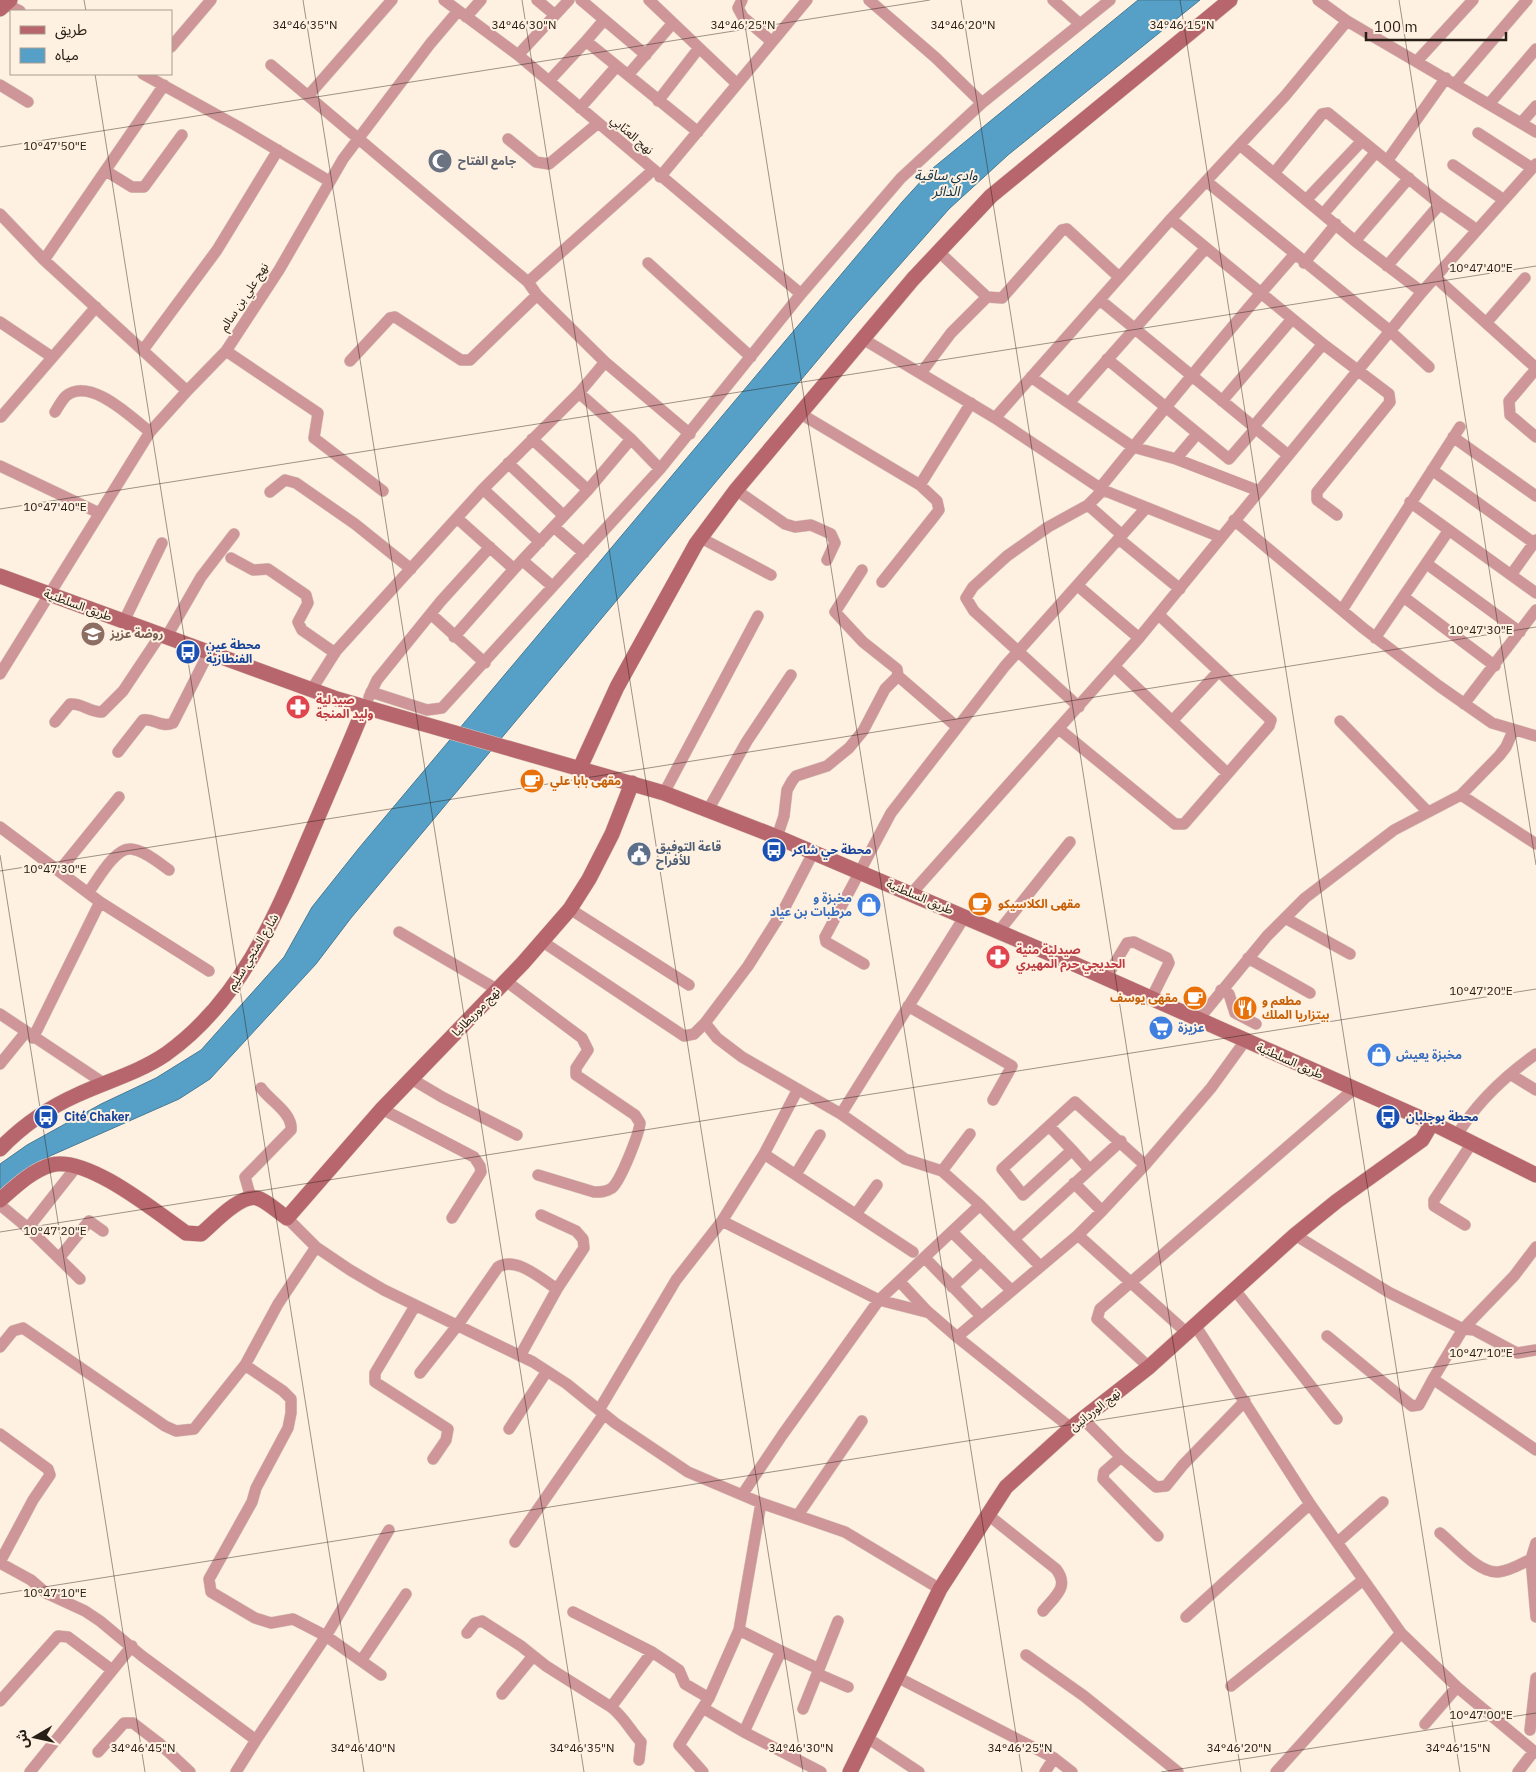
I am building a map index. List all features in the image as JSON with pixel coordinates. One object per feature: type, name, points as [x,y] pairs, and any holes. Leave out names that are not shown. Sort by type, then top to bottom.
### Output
[{"type":"main road","points":[[579,770],[617,687],[701,538],[736,490],[863,339],[938,251],[991,196],[1230,0]]},
{"type":"main road","name":"طريق السلطنية","points":[[0,576],[364,708],[664,793],[777,836],[965,916],[1432,1123],[1536,1175]]},
{"type":"main road","name":"شارع المنجي سليم","points":[[0,1149],[40,1114],[77,1095],[149,1065],[166,1054],[200,1026],[227,996],[277,913],[364,708]]},
{"type":"main road","name":"نهج موريطانيا","points":[[287,1218],[410,1078],[543,942],[570,909],[589,879],[612,834],[632,784]]},
{"type":"main road","name":"نهج الوردانين","points":[[850,1772],[895,1676],[940,1588],[1006,1487],[1077,1424],[1149,1367],[1295,1235],[1337,1201],[1422,1140],[1432,1123]]},
{"type":"main road","points":[[0,1200],[37,1171],[56,1164],[76,1166],[95,1172],[186,1233],[194,1235],[201,1234],[234,1205],[251,1198],[259,1198],[287,1218]]},
{"type":"street","points":[[172,46],[211,0]]},
{"type":"street","points":[[308,96],[392,0]]},
{"type":"street","name":"نهج العنّابي","points":[[444,0],[518,55],[656,174],[801,294]]},
{"type":"street","name":"نهج علي بن سالم","points":[[0,674],[150,432],[186,391],[226,351],[279,270],[329,181],[358,137],[462,14],[481,0]]},
{"type":"street","points":[[537,0],[555,15]]},
{"type":"street","points":[[518,55],[569,0]]},
{"type":"street","points":[[581,0],[646,55]]},
{"type":"street","points":[[649,0],[737,84]]},
{"type":"street","points":[[742,0],[738,8],[742,17],[772,42]]},
{"type":"street","points":[[528,282],[656,174],[698,132],[807,0]]},
{"type":"street","points":[[869,0],[936,58],[982,103]]},
{"type":"street","points":[[1053,0],[1080,24]]},
{"type":"street","points":[[371,692],[434,711],[442,708],[660,469],[801,294],[901,178],[982,103],[1110,0]]},
{"type":"street","points":[[1318,0],[1347,21],[1536,132]]},
{"type":"street","points":[[1418,61],[1473,0]]},
{"type":"street","points":[[1387,161],[1450,81],[1527,0]]},
{"type":"street","points":[[5,4],[18,10]]},
{"type":"street","points":[[549,81],[604,20]]},
{"type":"street","points":[[995,418],[1206,180],[1291,89],[1347,21]]},
{"type":"street","points":[[628,76],[672,24]]},
{"type":"street","points":[[586,40],[616,67],[698,132]]},
{"type":"street","points":[[658,101],[699,48]]},
{"type":"street","points":[[1489,104],[1536,50]]},
{"type":"street","points":[[272,65],[528,282],[537,295],[605,362],[690,434]]},
{"type":"street","points":[[580,108],[616,67]]},
{"type":"street","points":[[149,75],[329,181]]},
{"type":"street","points":[[0,85],[28,102]]},
{"type":"street","points":[[44,260],[164,85]]},
{"type":"street","points":[[1521,124],[1536,106]]},
{"type":"street","points":[[1275,172],[1324,112],[1331,114],[1361,142],[1440,204],[1477,230]]},
{"type":"street","points":[[508,139],[536,162],[549,164],[597,124]]},
{"type":"street","points":[[911,894],[1139,638],[1434,277],[1534,166],[1478,134]]},
{"type":"street","points":[[106,171],[132,186],[144,187],[182,135]]},
{"type":"street","points":[[1307,199],[1361,142]]},
{"type":"street","points":[[1240,145],[1275,172],[1355,241],[1422,292]]},
{"type":"street","points":[[143,350],[217,250],[278,150]]},
{"type":"street","points":[[1324,213],[1376,152]]},
{"type":"street","points":[[1452,165],[1504,200]]},
{"type":"street","points":[[1355,241],[1409,178]]},
{"type":"street","points":[[1206,180],[1294,255],[1390,331],[1429,367]]},
{"type":"street","points":[[1387,266],[1440,204]]},
{"type":"street","points":[[0,214],[44,260],[186,391]]},
{"type":"street","points":[[1171,219],[1205,249],[1262,292],[1322,344],[1357,372],[1389,394],[1391,399],[1317,492],[1317,500],[1337,515]]},
{"type":"street","points":[[1304,263],[1336,224]]},
{"type":"street","points":[[938,251],[987,297],[1002,298],[1062,230],[1067,229],[1119,277]]},
{"type":"street","points":[[1069,403],[1205,249]]},
{"type":"street","points":[[1078,707],[1017,652],[968,603],[968,593],[1007,556],[1048,526],[1088,505],[1191,374],[1294,255]]},
{"type":"street","points":[[648,263],[751,357]]},
{"type":"street","points":[[1434,277],[1536,368],[1509,401],[1510,415],[1536,438]]},
{"type":"street","points":[[1486,323],[1525,278]]},
{"type":"street","points":[[350,361],[390,318],[395,317],[462,360],[470,360],[537,295]]},
{"type":"street","points":[[921,373],[951,332],[987,297]]},
{"type":"street","points":[[1100,300],[1288,455]]},
{"type":"street","points":[[0,417],[96,307]]},
{"type":"street","points":[[1222,401],[1292,319]]},
{"type":"street","points":[[0,322],[52,357]]},
{"type":"street","points":[[863,339],[995,418],[1101,489],[1220,537]]},
{"type":"street","points":[[1222,476],[1229,459],[1322,344]]},
{"type":"street","points":[[226,351],[318,413],[314,438],[383,491]]},
{"type":"street","points":[[1107,359],[1229,459]]},
{"type":"street","points":[[312,690],[334,654],[458,519],[483,489],[579,393],[605,362]]},
{"type":"street","points":[[1031,377],[1133,447],[1176,458],[1259,491]]},
{"type":"street","points":[[55,412],[67,396],[76,392],[100,394],[150,432]]},
{"type":"street","points":[[579,393],[631,439],[660,469]]},
{"type":"street","points":[[920,485],[971,403]]},
{"type":"street","points":[[801,414],[920,485],[937,501],[939,510],[882,582]]},
{"type":"street","points":[[1342,610],[1460,427]]},
{"type":"street","points":[[1176,458],[1197,434]]},
{"type":"street","points":[[1453,437],[1536,496]]},
{"type":"street","points":[[532,439],[588,490]]},
{"type":"street","points":[[454,637],[588,490],[631,439]]},
{"type":"street","points":[[508,463],[564,516]]},
{"type":"street","points":[[0,466],[99,513]]},
{"type":"street","points":[[1432,470],[1535,542],[1511,575]]},
{"type":"street","points":[[270,492],[285,480],[296,483],[355,524],[411,569]]},
{"type":"street","points":[[483,489],[540,542]]},
{"type":"street","points":[[736,490],[784,524],[795,527],[808,525],[830,534],[835,543],[827,560]]},
{"type":"street","points":[[1410,502],[1536,593]]},
{"type":"street","points":[[1088,505],[1120,537],[1180,589]]},
{"type":"street","points":[[864,964],[826,942],[825,937],[891,813],[956,726],[1017,652],[1146,508]]},
{"type":"street","points":[[458,519],[514,569]]},
{"type":"street","points":[[1234,520],[1375,638],[1464,704],[1492,723],[1513,731],[1536,736]]},
{"type":"street","points":[[554,526],[584,553]]},
{"type":"street","points":[[1375,638],[1405,598],[1449,530]]},
{"type":"street","points":[[55,722],[70,704],[78,704],[90,712],[102,712],[123,690],[164,635],[201,577],[234,534]]},
{"type":"street","points":[[701,538],[771,575]]},
{"type":"street","points":[[124,621],[162,542]]},
{"type":"street","points":[[364,708],[376,680],[432,615],[441,601],[490,547]]},
{"type":"street","points":[[231,558],[253,570],[268,569],[306,595],[308,604],[298,622],[302,630],[334,654]]},
{"type":"street","points":[[523,560],[552,586]]},
{"type":"street","points":[[1427,564],[1520,632]]},
{"type":"street","points":[[862,570],[835,612],[863,642],[897,669],[898,676],[956,726]]},
{"type":"street","points":[[1078,586],[1139,638]]},
{"type":"street","points":[[1405,598],[1495,666]]},
{"type":"street","points":[[1464,704],[1495,666],[1536,610]]},
{"type":"street","points":[[432,615],[454,637],[485,663]]},
{"type":"street","points":[[1059,729],[1175,824],[1184,824],[1269,726],[1271,720],[1158,615]]},
{"type":"street","points":[[664,793],[758,616]]},
{"type":"street","points":[[118,752],[143,720],[149,719],[164,726],[173,723],[209,652]]},
{"type":"street","points":[[1114,666],[1227,773]]},
{"type":"street","points":[[1172,721],[1219,671]]},
{"type":"street","points":[[708,810],[747,741],[791,675]]},
{"type":"street","points":[[777,836],[784,816],[787,790],[792,781],[796,776],[827,766],[849,748],[863,731],[885,690],[898,676]]},
{"type":"street","points":[[1340,721],[1428,812]]},
{"type":"street","points":[[1198,1020],[1248,958],[1285,918],[1320,886],[1378,840],[1461,794],[1499,756],[1513,731]]},
{"type":"street","points":[[1461,794],[1536,844]]},
{"type":"street","points":[[60,871],[119,797]]},
{"type":"street","points":[[0,827],[100,902],[209,971]]},
{"type":"street","points":[[999,931],[1070,842]]},
{"type":"street","points":[[88,893],[120,851],[124,849],[137,850],[170,870]]},
{"type":"street","points":[[543,942],[684,1036],[694,1034],[705,1023],[748,966],[784,909],[814,852]]},
{"type":"street","points":[[0,1064],[30,1035],[100,902]]},
{"type":"street","points":[[570,909],[689,985]]},
{"type":"street","points":[[841,1114],[965,916]]},
{"type":"street","points":[[1285,918],[1350,954]]},
{"type":"street","points":[[399,932],[502,985],[582,1038],[588,1050],[576,1068],[576,1075],[635,1115],[640,1123],[620,1174],[611,1189],[594,1192],[538,1175]]},
{"type":"street","points":[[1106,978],[1127,943],[1134,942],[1166,958],[1169,964],[1151,999]]},
{"type":"street","points":[[1248,958],[1310,993]]},
{"type":"street","points":[[1221,990],[1229,994],[1235,1013],[1256,1024]]},
{"type":"street","points":[[908,1006],[1012,1066],[993,1100]]},
{"type":"street","points":[[0,1014],[105,1084]]},
{"type":"street","points":[[705,1023],[717,1038],[742,1057],[841,1114],[906,1158],[942,1172],[980,1205],[1040,1266]]},
{"type":"street","points":[[957,1337],[1078,1235],[1102,1211],[1146,1165],[1217,1080],[1245,1041]]},
{"type":"street","points":[[1457,1135],[1470,1114],[1510,1074],[1536,1054]]},
{"type":"street","points":[[1510,1074],[1536,1090]]},
{"type":"street","points":[[410,1078],[442,1097],[517,1135]]},
{"type":"street","points":[[251,1198],[245,1177],[291,1130],[292,1124],[289,1117],[270,1100],[261,1088]]},
{"type":"street","points":[[516,1542],[601,1412],[676,1280],[722,1221],[764,1154],[798,1089]]},
{"type":"street","points":[[1149,1367],[1097,1319],[1100,1309],[1354,1089]]},
{"type":"street","points":[[1072,1150],[1023,1196],[1002,1169],[1075,1102],[1146,1165]]},
{"type":"street","points":[[382,1109],[478,1162],[481,1172],[452,1218]]},
{"type":"street","points":[[1049,1126],[1089,1169]]},
{"type":"street","points":[[942,1172],[970,1134]]},
{"type":"street","points":[[796,1174],[820,1135]]},
{"type":"street","points":[[1014,1240],[1121,1141]]},
{"type":"street","points":[[1465,1225],[1434,1206],[1434,1200],[1472,1142]]},
{"type":"street","points":[[764,1154],[913,1252]]},
{"type":"street","points":[[28,1228],[76,1166]]},
{"type":"street","points":[[1074,1183],[1102,1211]]},
{"type":"street","points":[[856,1214],[877,1185]]},
{"type":"street","points":[[0,1205],[28,1228],[60,1258],[64,1265],[80,1278]]},
{"type":"street","points":[[742,1495],[783,1434],[879,1300],[980,1205]]},
{"type":"street","points":[[520,1356],[556,1289],[584,1248],[583,1239],[576,1231],[541,1214]]},
{"type":"street","points":[[287,1218],[316,1247],[356,1274],[415,1306],[520,1356],[547,1371],[567,1384],[601,1412],[688,1472],[761,1503],[860,1539],[940,1588]]},
{"type":"street","points":[[722,1221],[879,1300],[901,1304],[930,1314]]},
{"type":"street","points":[[60,1258],[89,1222],[103,1231]]},
{"type":"street","points":[[952,1232],[1011,1290]]},
{"type":"street","points":[[1078,1235],[1132,1282],[1191,1329],[1245,1401],[1310,1504],[1400,1633],[1457,1687],[1535,1752],[1518,1772]]},
{"type":"street","points":[[1295,1235],[1390,1293],[1463,1329],[1474,1330],[1517,1353],[1536,1350]]},
{"type":"street","points":[[0,1347],[13,1331],[23,1328],[165,1426],[176,1431],[194,1430],[245,1365],[278,1304],[316,1247]]},
{"type":"street","points":[[1327,1336],[1412,1406],[1417,1406],[1463,1329],[1514,1276],[1536,1247]]},
{"type":"street","points":[[925,1258],[981,1316]]},
{"type":"street","points":[[952,1286],[981,1260]]},
{"type":"street","points":[[420,1374],[457,1326],[493,1272],[503,1264],[518,1266],[556,1289]]},
{"type":"street","points":[[900,1282],[930,1314],[957,1337],[1121,1457],[1156,1487],[1166,1486],[1182,1465],[1245,1401]]},
{"type":"street","points":[[1234,1289],[1337,1418]]},
{"type":"street","points":[[415,1306],[374,1376],[375,1382],[448,1429],[446,1440],[433,1459]]},
{"type":"street","points":[[245,1365],[283,1391],[291,1399],[291,1413],[288,1428],[256,1488],[252,1502],[209,1579],[211,1592],[255,1618],[271,1623],[293,1618],[326,1636],[381,1675]]},
{"type":"street","points":[[509,1430],[547,1371]]},
{"type":"street","points":[[1433,1379],[1536,1450]]},
{"type":"street","points":[[798,1515],[862,1421]]},
{"type":"street","points":[[0,1434],[48,1469],[50,1475],[33,1500],[0,1562],[31,1580],[46,1593],[85,1611],[256,1740]]},
{"type":"street","points":[[1121,1457],[1104,1472],[1103,1479],[1158,1536]]},
{"type":"street","points":[[1338,1542],[1383,1502]]},
{"type":"street","points":[[703,1772],[679,1745],[710,1698],[738,1630],[761,1503]]},
{"type":"street","points":[[1186,1617],[1310,1504]]},
{"type":"street","points":[[987,1514],[1056,1569],[1061,1576],[1062,1586],[1060,1592],[1043,1611]]},
{"type":"street","points":[[236,1772],[326,1636],[389,1530]]},
{"type":"street","points":[[1440,1533],[1472,1560],[1490,1571],[1504,1571],[1531,1559]]},
{"type":"street","points":[[1536,1543],[1531,1559],[1536,1617]]},
{"type":"street","points":[[1231,1686],[1364,1580]]},
{"type":"street","points":[[361,1661],[406,1594]]},
{"type":"street","points":[[573,1612],[652,1652],[679,1670],[685,1684],[710,1698]]},
{"type":"street","points":[[467,1633],[475,1623],[482,1621],[611,1707],[623,1716],[628,1727],[641,1742],[639,1760]]},
{"type":"street","points":[[803,1708],[838,1621]]},
{"type":"street","points":[[738,1630],[848,1687]]},
{"type":"street","points":[[1276,1772],[1400,1633]]},
{"type":"street","points":[[0,1701],[58,1636],[68,1637],[112,1670]]},
{"type":"street","points":[[30,1772],[132,1646]]},
{"type":"street","points":[[744,1732],[781,1651]]},
{"type":"street","points":[[611,1707],[652,1652]]},
{"type":"street","points":[[1026,1655],[1084,1696],[1178,1772]]},
{"type":"street","points":[[502,1694],[533,1656]]},
{"type":"street","points":[[895,1676],[1054,1758],[1072,1772]]},
{"type":"street","points":[[1521,1739],[1533,1727],[1536,1678]]},
{"type":"street","points":[[1425,1724],[1457,1687]]},
{"type":"street","points":[[703,1708],[744,1732],[821,1772]]},
{"type":"street","points":[[98,1752],[124,1723],[133,1723],[159,1742],[190,1772]]},
{"type":"street","points":[[866,1737],[919,1772]]},
{"type":"street","points":[[1045,1772],[1054,1758]]},
{"type":"water","name":"وادي ساقية الدائر","points":[[1138,0],[1200,0],[1008,155],[949,209],[852,319],[351,918],[316,964],[210,1079],[179,1099],[50,1156],[38,1163],[0,1193],[0,1164],[27,1145],[101,1104],[156,1078],[201,1050],[284,957],[312,907],[359,848],[902,202],[933,168]]},
{"type":"place","name":"جامع الفتاح","points":[[440,161]]},
{"type":"place","name":"روضة عزيز","points":[[93,634]]},
{"type":"place","name":"محطة عين الفنطازية","points":[[188,652]]},
{"type":"place","name":"صيدلية وليد المنجة","points":[[298,707]]},
{"type":"place","name":"مقهى بابا علي","points":[[532,781]]},
{"type":"place","name":"محطة حي شاكر","points":[[774,850]]},
{"type":"place","name":"قاعة التوفيق للأفراح","points":[[639,854]]},
{"type":"place","name":"مقهى الكلاسيكو","points":[[980,904]]},
{"type":"place","name":"مخبزة و مرطبات بن عياد","points":[[869,905]]},
{"type":"place","name":"صيدلية منية الحديجي حرم المهيري","points":[[998,957]]},
{"type":"place","name":"مقهى يوسف","points":[[1195,998]]},
{"type":"place","name":"مطعم و بيتزاريا الملك","points":[[1245,1008]]},
{"type":"place","name":"عزيزة","points":[[1161,1028]]},
{"type":"place","name":"مخبزة يعيش","points":[[1379,1055]]},
{"type":"place","name":"Cité Chaker","points":[[46,1117]]},
{"type":"place","name":"محطة بوجلبان","points":[[1388,1117]]}]
